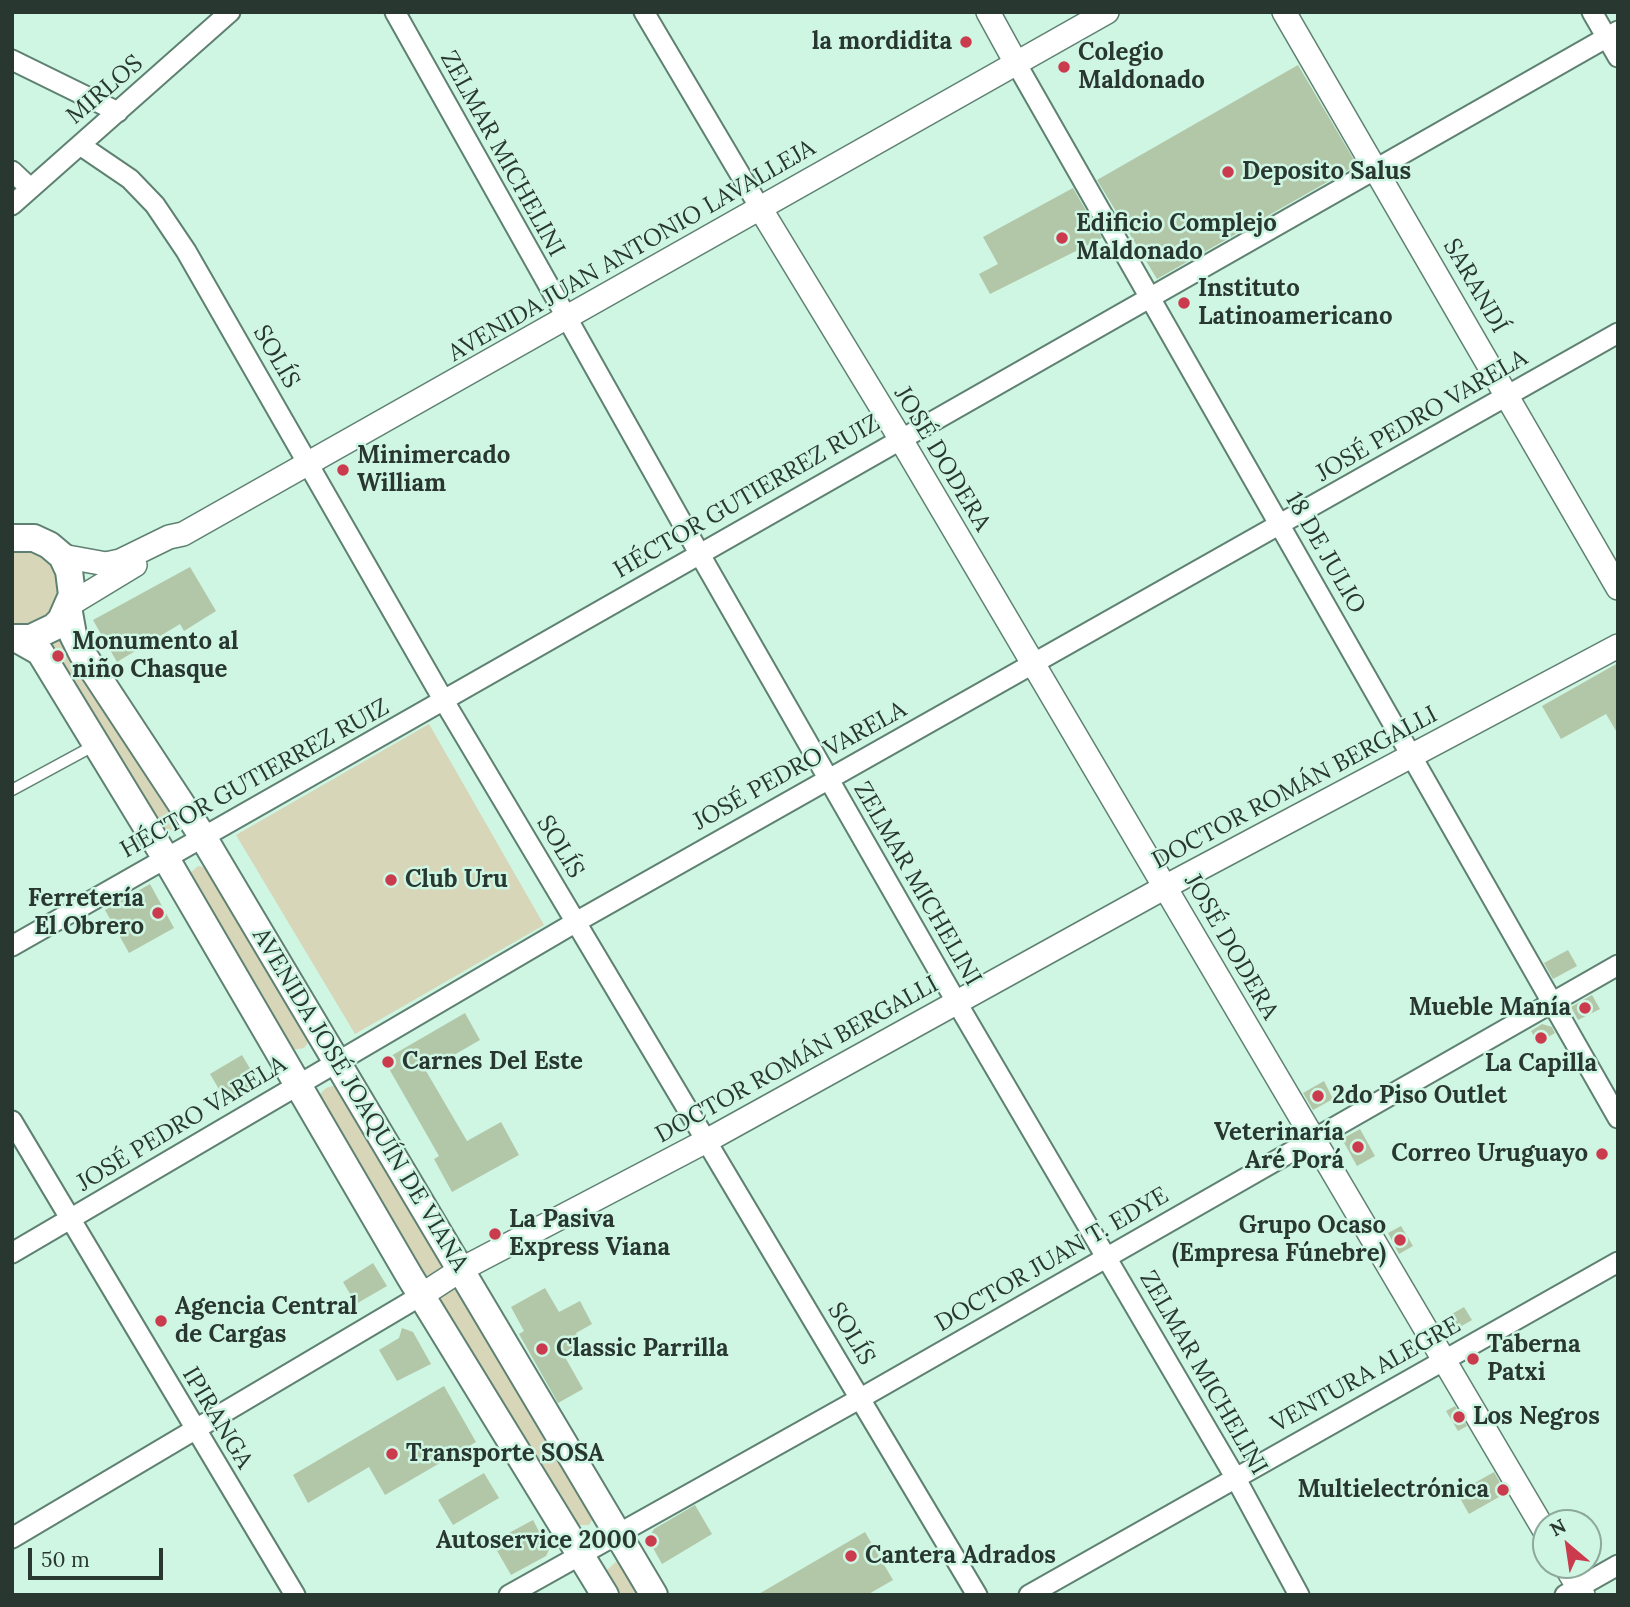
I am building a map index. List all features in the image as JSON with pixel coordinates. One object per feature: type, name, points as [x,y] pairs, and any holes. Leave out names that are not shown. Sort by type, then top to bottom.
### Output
[{"type":"main road","points":[[14,537],[34,538],[49,545],[62,556]]},
{"type":"main road","name":"AVENIDA JOSÉ JOAQUÍN DE VIANA","points":[[62,556],[72,584],[69,606],[73,635],[82,653],[203,837],[654,1595]]},
{"type":"main road","points":[[14,638],[41,634],[54,627],[69,606]]},
{"type":"main road","name":"AVENIDA JOSÉ JOAQUÍN DE VIANA","points":[[14,638],[40,652],[165,857],[422,1295],[605,1595]]},
{"type":"street","name":"MIRLOS","points":[[12,205],[230,12]]},
{"type":"street","name":"ZELMAR MICHELINI","points":[[394,12],[565,319],[957,1003],[1235,1477],[1299,1595]]},
{"type":"street","points":[[644,12],[760,208]]},
{"type":"street","name":"18 DE JULIO","points":[[988,12],[1618,1118]]},
{"type":"street","name":"AVENIDA JUAN ANTONIO LAVALLEJA","points":[[69,606],[173,544],[183,534],[1107,12]]},
{"type":"street","name":"SARANDÍ","points":[[1284,12],[1618,588]]},
{"type":"street","points":[[1592,12],[1612,34],[1618,57]]},
{"type":"street","name":"HÉCTOR GUTIERREZ RUIZ","points":[[12,946],[900,438],[1377,171],[1612,34]]},
{"type":"street","points":[[12,60],[118,112]]},
{"type":"street","name":"SOLÍS","points":[[80,145],[130,179],[155,205],[187,251],[444,701],[977,1595]]},
{"type":"street","points":[[12,171],[30,188]]},
{"type":"street","name":"JOSÉ DODERA","points":[[760,208],[900,438],[1166,887],[1441,1360],[1532,1510]]},
{"type":"street","name":"JOSÉ PEDRO VARELA","points":[[12,1252],[576,922],[1618,333]]},
{"type":"street","name":"AVENIDA JUAN ANTONIO LAVALLEJA","points":[[62,556],[83,561],[113,562],[169,537],[183,534]]},
{"type":"street","name":"DOCTOR ROMÁN BERGALLI","points":[[12,1538],[462,1269],[708,1140],[1166,887],[1618,646]]},
{"type":"street","name":"DOCTOR JUAN T. EDYE","points":[[509,1595],[861,1398],[1618,965]]},
{"type":"street","name":"IPIRANGA","points":[[12,1121],[295,1595]]},
{"type":"street","name":"VENTURA ALEGRE","points":[[1030,1595],[1618,1262]]},
{"type":"street","points":[[1575,1592],[1618,1565]]},
{"type":"lane","points":[[12,790],[95,745]]},
{"type":"green space","points":[[35,549],[60,567],[60,609],[33,627],[12,625],[12,550]]},
{"type":"green space","points":[[65,635],[179,820],[173,830],[162,832],[46,645]]},
{"type":"green space","name":"Club Uru","points":[[429,724],[544,925],[355,1034],[236,835]]},
{"type":"green space","points":[[198,866],[209,868],[310,1040],[304,1048],[292,1050],[189,874]]},
{"type":"green space","points":[[336,1085],[450,1266],[429,1282],[321,1105],[321,1093]]},
{"type":"green space","points":[[459,1282],[595,1515],[589,1525],[576,1525],[439,1300],[439,1294]]},
{"type":"green space","points":[[618,1560],[623,1562],[646,1595],[616,1595],[606,1578],[606,1571]]},
{"type":"building","name":"Deposito Salus","points":[[1298,65],[1357,165],[1157,279],[1097,180]]},
{"type":"building","name":"Edificio Complejo Maldonado","points":[[1073,188],[1102,238],[990,294],[979,274],[998,264],[983,237]]},
{"type":"building","points":[[190,567],[216,611],[184,631],[180,624],[117,662],[93,620]]},
{"type":"building","points":[[1618,663],[1618,734],[1606,714],[1561,739],[1542,706]]},
{"type":"building","points":[[150,884],[174,928],[129,953],[105,910]]},
{"type":"building","points":[[1568,950],[1577,966],[1553,979],[1544,963]]},
{"type":"building","name":"Mueble Manía","points":[[1592,995],[1600,1009],[1578,1020],[1571,1007]]},
{"type":"building","points":[[465,1013],[480,1040],[426,1071],[467,1141],[501,1122],[519,1155],[452,1192],[434,1159],[439,1156],[384,1060]]},
{"type":"building","name":"La Capilla","points":[[1542,1024],[1552,1027],[1555,1033],[1538,1043],[1531,1031]]},
{"type":"building","points":[[242,1055],[258,1082],[226,1101],[210,1074]]},
{"type":"building","name":"2do Piso Outlet","points":[[1324,1081],[1333,1099],[1313,1110],[1303,1093]]},
{"type":"building","name":"Veterinaría Aré Porá","points":[[1360,1129],[1375,1156],[1357,1166],[1342,1139]]},
{"type":"building","name":"Grupo Ocaso (Empresa Fúnebre)","points":[[1401,1226],[1413,1246],[1399,1254],[1388,1233]]},
{"type":"building","points":[[373,1263],[387,1286],[356,1304],[343,1282]]},
{"type":"building","points":[[545,1288],[559,1312],[580,1301],[592,1324],[576,1333],[583,1346],[565,1357],[583,1389],[558,1403],[519,1334],[524,1331],[511,1307]]},
{"type":"building","points":[[1464,1307],[1472,1320],[1453,1331],[1445,1318]]},
{"type":"building","points":[[402,1328],[413,1332],[431,1364],[397,1381],[379,1350],[399,1338]]},
{"type":"building","name":"Transporte SOSA","points":[[444,1386],[476,1442],[385,1495],[369,1467],[308,1503],[293,1475]]},
{"type":"building","name":"Los Negros","points":[[1455,1406],[1467,1426],[1458,1431],[1446,1411]]},
{"type":"building","points":[[1494,1472],[1506,1493],[1469,1514],[1457,1493]]},
{"type":"building","points":[[484,1473],[499,1498],[453,1525],[438,1500]]},
{"type":"building","points":[[695,1505],[712,1534],[662,1564],[648,1539],[654,1529]]},
{"type":"building","points":[[533,1520],[549,1550],[546,1556],[511,1575],[492,1542]]},
{"type":"building","name":"Cantera Adrados","points":[[865,1532],[893,1580],[867,1595],[757,1595]]},
{"type":"place","name":"la mordidita","points":[[966,42]]},
{"type":"place","name":"Colegio Maldonado","points":[[1064,67]]},
{"type":"place","name":"Deposito Salus","points":[[1228,172]]},
{"type":"place","name":"Edificio Complejo Maldonado","points":[[1062,238]]},
{"type":"place","name":"Instituto Latinoamericano","points":[[1184,303]]},
{"type":"place","name":"Minimercado William","points":[[343,470]]},
{"type":"place","name":"Monumento al niño Chasque","points":[[58,656]]},
{"type":"place","name":"Club Uru","points":[[391,880]]},
{"type":"place","name":"Ferretería El Obrero","points":[[158,913]]},
{"type":"place","name":"Mueble Manía","points":[[1585,1008]]},
{"type":"place","name":"La Capilla","points":[[1541,1038]]},
{"type":"place","name":"Carnes Del Este","points":[[388,1062]]},
{"type":"place","name":"2do Piso Outlet","points":[[1318,1096]]},
{"type":"place","name":"Veterinaría Aré Porá","points":[[1358,1147]]},
{"type":"place","name":"Correo Uruguayo","points":[[1602,1154]]},
{"type":"place","name":"La Pasiva Express Viana","points":[[495,1234]]},
{"type":"place","name":"Grupo Ocaso (Empresa Fúnebre)","points":[[1400,1240]]},
{"type":"place","name":"Agencia Central de Cargas","points":[[161,1321]]},
{"type":"place","name":"Classic Parrilla","points":[[542,1349]]},
{"type":"place","name":"Taberna Patxi","points":[[1473,1359]]},
{"type":"place","name":"Los Negros","points":[[1459,1417]]},
{"type":"place","name":"Transporte SOSA","points":[[392,1454]]},
{"type":"place","name":"Multielectrónica","points":[[1503,1490]]},
{"type":"place","name":"Autoservice 2000","points":[[651,1541]]},
{"type":"place","name":"Cantera Adrados","points":[[851,1556]]}]
